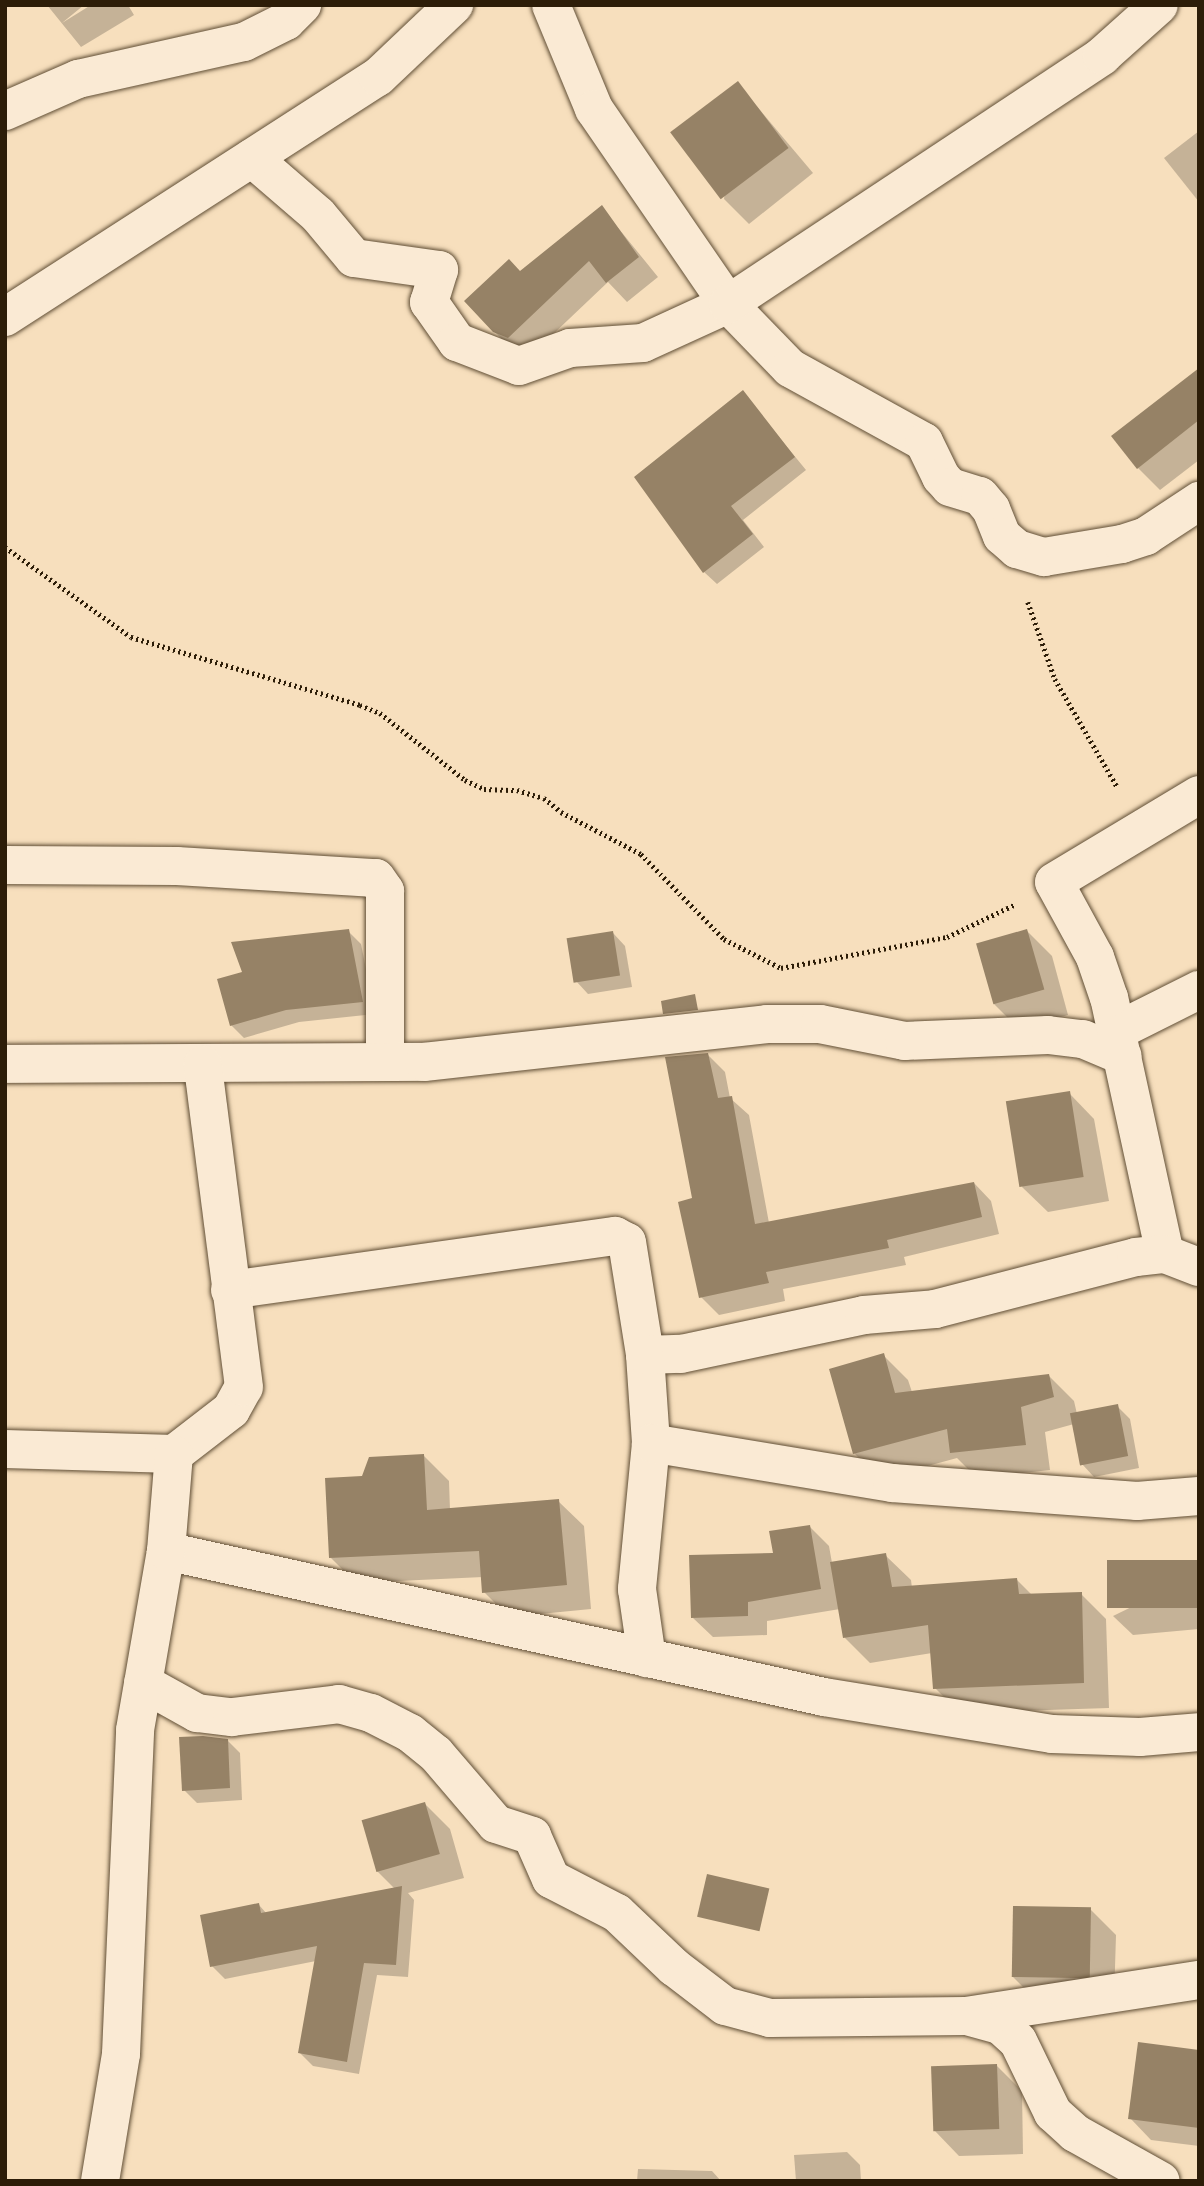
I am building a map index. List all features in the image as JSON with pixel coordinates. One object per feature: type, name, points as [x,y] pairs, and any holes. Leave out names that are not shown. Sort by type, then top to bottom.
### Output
[{"type":"street","points":[[5,111],[78,79],[244,42],[286,21],[302,5]]},
{"type":"street","points":[[5,317],[107,247],[378,77],[454,5]]},
{"type":"street","points":[[551,5],[594,109],[728,304],[790,368],[924,442],[941,477],[950,487],[979,496],[991,509],[1002,536],[1017,549],[1044,557],[1122,544],[1146,536],[1199,501]]},
{"type":"street","points":[[252,158],[318,215],[354,258],[439,270],[429,302],[457,342],[519,366],[569,348],[643,343],[728,304],[1102,55],[1142,13]]},
{"type":"street","points":[[645,1355],[681,1354],[874,1313],[935,1310],[1136,1256],[1182,1260],[1095,957],[1054,882],[1199,795]]},
{"type":"street","points":[[5,866],[177,866],[376,878],[385,891],[385,1062]]},
{"type":"street","points":[[5,1064],[424,1062],[767,1024],[820,1024],[904,1041],[1048,1035],[1120,1044],[1199,990]]},
{"type":"street","points":[[5,1449],[174,1454],[231,1410],[244,1387],[203,1065]]},
{"type":"street","points":[[230,1290],[615,1236],[627,1242],[632,1251],[645,1355],[651,1443],[637,1588],[647,1658]]},
{"type":"street","points":[[651,1443],[892,1483],[1137,1502],[1199,1496]]},
{"type":"street","points":[[100,2181],[121,2054],[135,1730],[166,1551],[174,1454]]},
{"type":"street","points":[[166,1551],[824,1697],[1052,1734],[1140,1737],[1199,1732]]},
{"type":"street","points":[[143,1683],[197,1713],[232,1717],[339,1704],[371,1713],[410,1733],[436,1754],[496,1824],[532,1836],[551,1879],[617,1913],[674,1967],[725,2006],[770,2018],[966,2015],[1199,1980]]},
{"type":"street","points":[[966,2015],[1000,2025],[1018,2041],[1052,2113],[1075,2133],[1161,2181]]},
{"type":"path","points":[[5,547],[131,637],[360,705],[380,713],[465,780],[484,789],[517,790],[544,798],[561,812],[641,854],[724,939],[781,968],[947,937],[1054,882]]},
{"type":"path","points":[[1017,549],[1013,576],[1030,605],[1055,680],[1142,831]]},
{"type":"building","points":[[738,81],[789,148],[721,199],[670,132]]},
{"type":"building","points":[[602,205],[639,257],[606,283],[589,261],[508,338],[493,332],[464,301],[509,259],[520,271]]},
{"type":"building","points":[[1199,368],[1199,420],[1137,469],[1111,436]]},
{"type":"building","points":[[743,390],[795,457],[731,506],[753,534],[703,573],[634,477]]},
{"type":"building","points":[[349,929],[363,1002],[286,1010],[230,1026],[217,979],[242,972],[231,942]]},
{"type":"building","points":[[1027,929],[1044,990],[993,1004],[976,944]]},
{"type":"building","points":[[613,931],[620,975],[574,983],[567,938]]},
{"type":"building","points":[[695,994],[698,1010],[663,1014],[661,1001]]},
{"type":"building","points":[[708,1053],[718,1098],[732,1096],[755,1224],[974,1182],[982,1217],[887,1240],[889,1248],[766,1272],[769,1283],[699,1298],[678,1202],[692,1198],[665,1057]]},
{"type":"building","points":[[1070,1091],[1084,1177],[1019,1187],[1006,1101]]},
{"type":"building","points":[[884,1353],[895,1393],[1049,1374],[1054,1397],[1021,1407],[1026,1445],[950,1453],[947,1429],[853,1454],[829,1369]]},
{"type":"building","points":[[1118,1404],[1128,1456],[1080,1465],[1070,1413]]},
{"type":"building","points":[[424,1454],[427,1510],[559,1499],[567,1585],[482,1593],[479,1551],[329,1558],[325,1478],[362,1476],[369,1457]]},
{"type":"building","points":[[810,1525],[821,1589],[748,1602],[748,1616],[691,1618],[689,1555],[773,1553],[769,1531]]},
{"type":"building","points":[[886,1553],[892,1587],[1017,1578],[1019,1594],[1082,1592],[1084,1683],[933,1689],[928,1625],[843,1638],[830,1562]]},
{"type":"building","points":[[1107,1560],[1199,1560],[1199,1608],[1107,1608]]},
{"type":"building","points":[[179,1737],[228,1739],[230,1788],[182,1791]]},
{"type":"building","points":[[425,1802],[440,1854],[376,1872],[362,1820]]},
{"type":"building","points":[[707,1874],[769,1888],[759,1931],[697,1917]]},
{"type":"building","points":[[402,1886],[396,1965],[364,1963],[347,2062],[298,2053],[317,1946],[210,1967],[200,1915],[259,1903],[261,1913]]},
{"type":"building","points":[[1013,1906],[1091,1907],[1090,1978],[1012,1977]]},
{"type":"building","points":[[1138,2042],[1199,2050],[1199,2128],[1128,2119]]},
{"type":"building","points":[[997,2064],[999,2129],[933,2131],[931,2066]]}]
